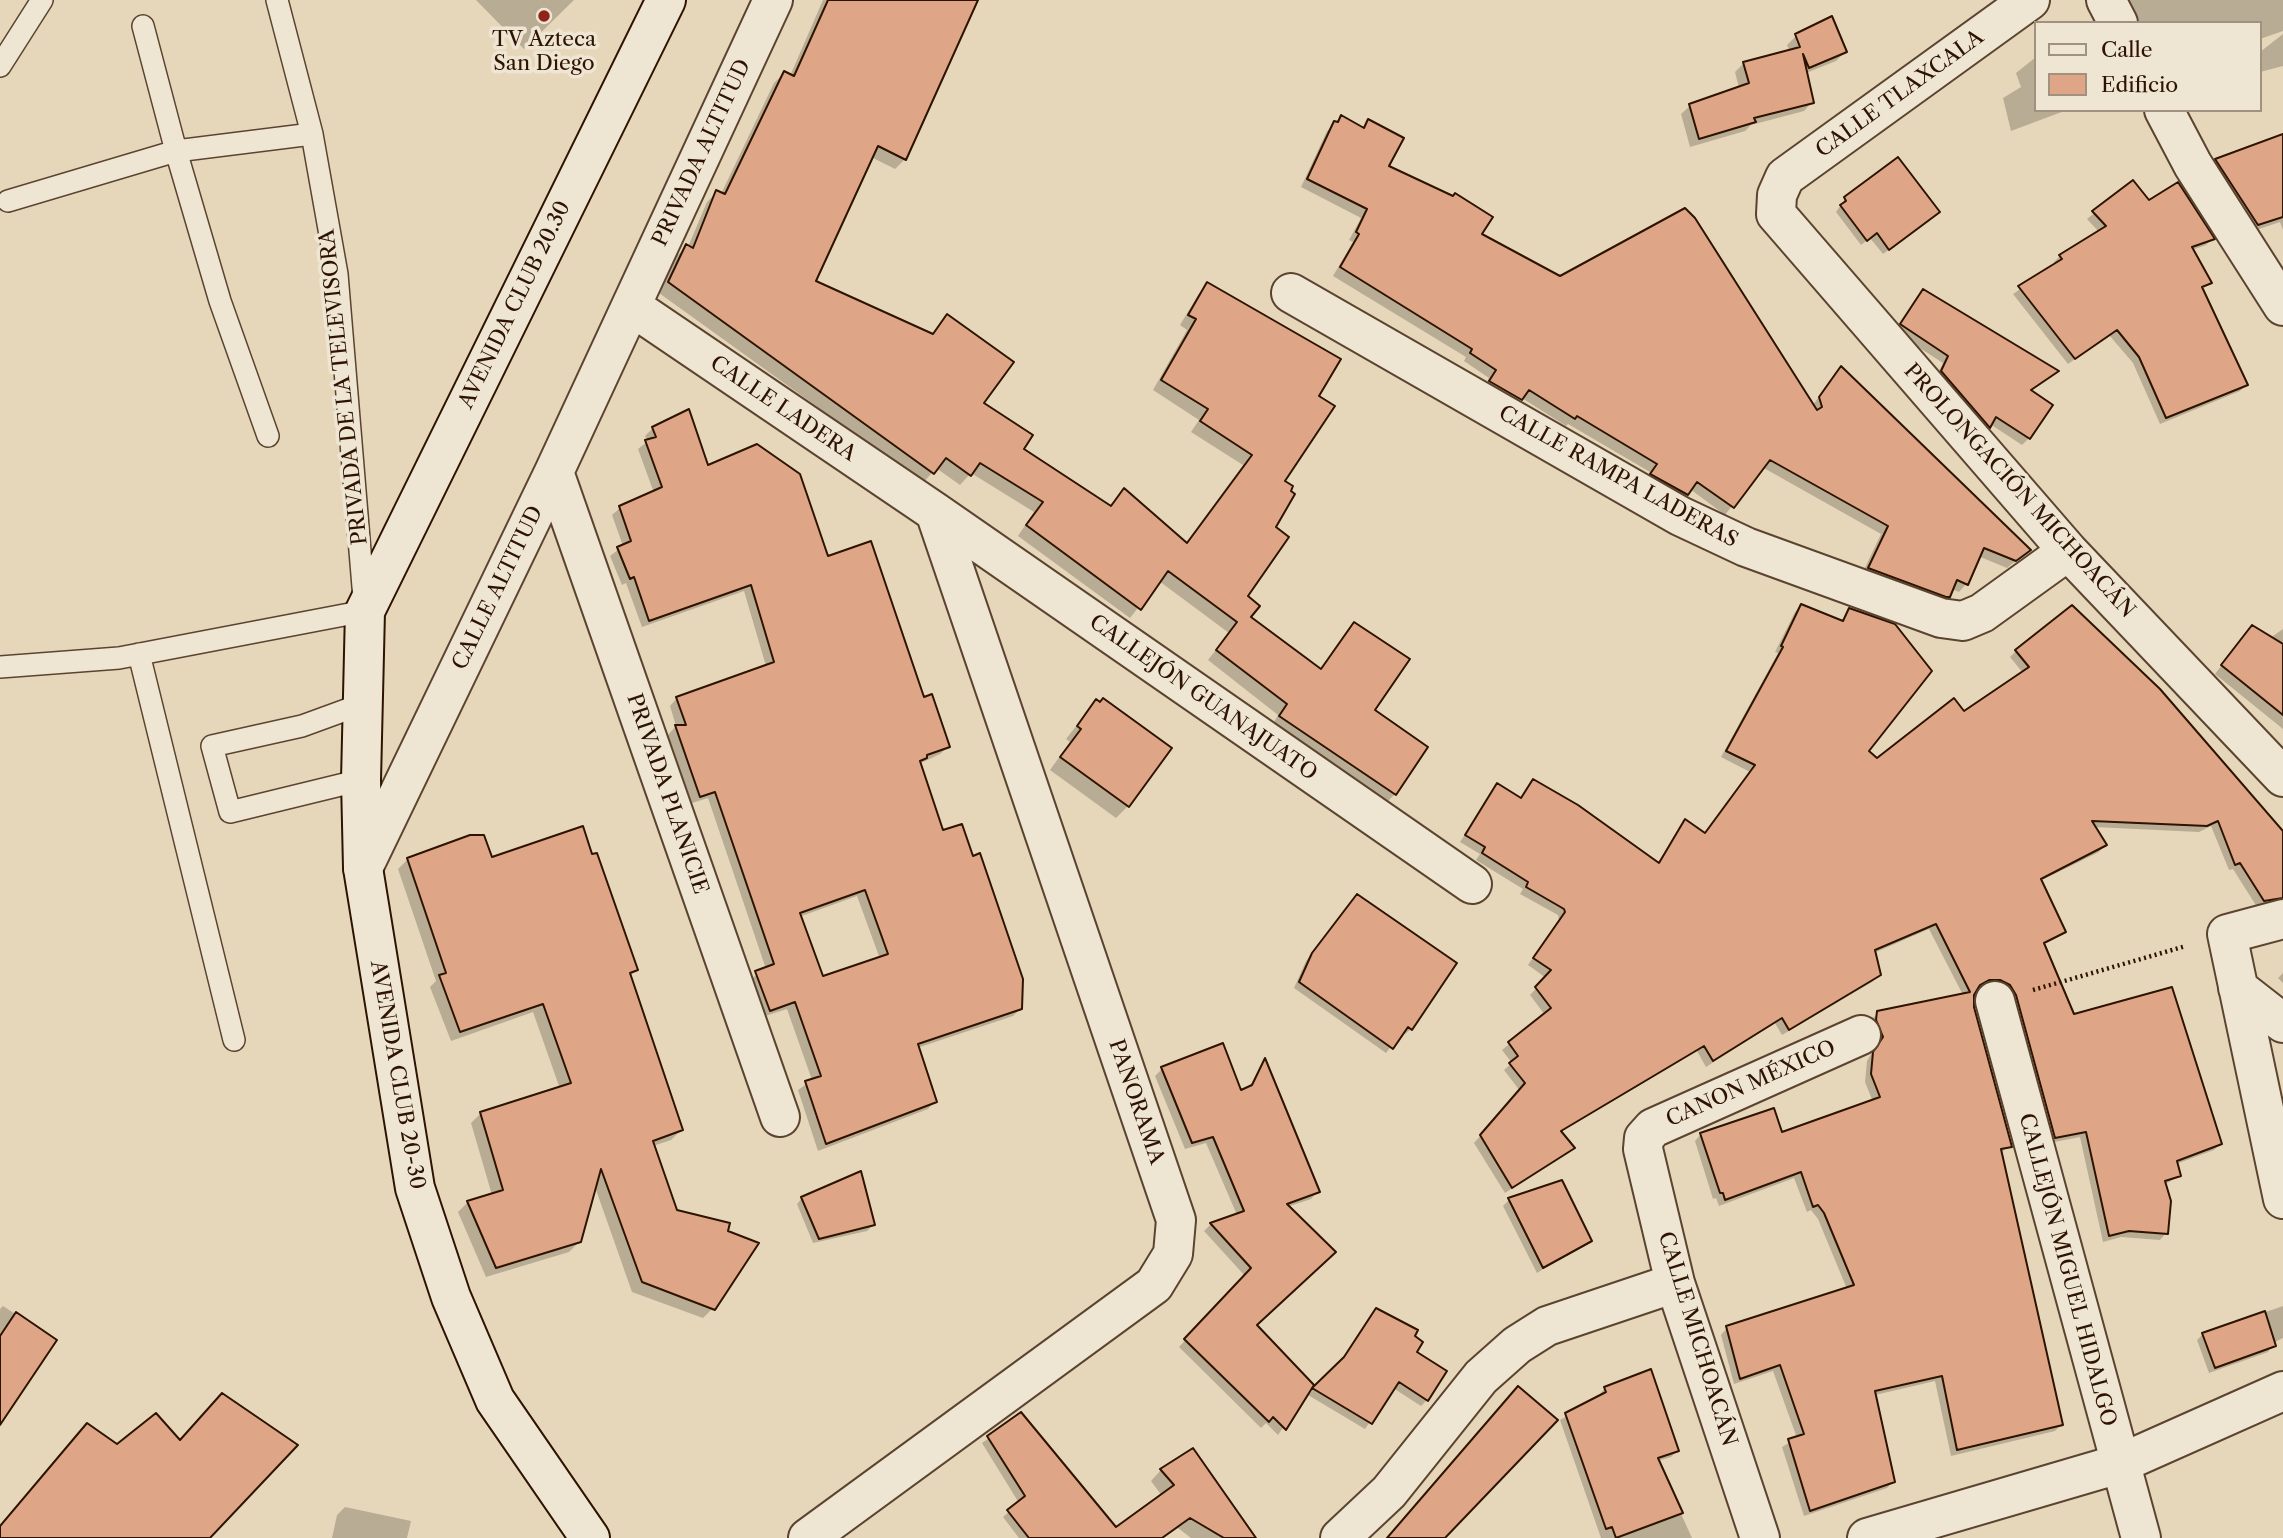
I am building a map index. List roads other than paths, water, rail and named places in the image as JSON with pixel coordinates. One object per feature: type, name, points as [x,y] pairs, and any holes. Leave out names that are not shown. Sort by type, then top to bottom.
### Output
[{"type":"street","name":"AVENIDA CLUB 20.30","points":[[365,611],[666,0]]},
{"type":"street","name":"PRIVADA ALTITUD","points":[[631,306],[773,0]]},
{"type":"street","name":"CALLE TLAXCALA","points":[[1777,195],[1785,177],[2030,0]]},
{"type":"street","points":[[2106,0],[2117,21]]},
{"type":"street","points":[[2165,112],[2193,165],[2283,306]]},
{"type":"street","name":"PROLONGACIÓN MICHOACÁN","points":[[1777,195],[1776,214],[2068,551],[2283,777]]},
{"type":"street","name":"CALLE RAMPA LADERAS","points":[[1291,293],[1681,516],[1746,547],[1941,618],[1963,621],[1982,613],[2068,551]]},
{"type":"street","name":"CALLE ALTITUD","points":[[363,868],[631,306]]},
{"type":"street","name":"CALLE LADERA","points":[[631,306],[935,512]]},
{"type":"street","name":"PRIVADA PLANICIE","points":[[554,472],[779,1117]]},
{"type":"street","name":"CALLEJÓN GUANAJUATO","points":[[935,512],[1472,884]]},
{"type":"street","name":"PANORAMA","points":[[808,1538],[1154,1285],[1173,1254],[1176,1220],[935,512]]},
{"type":"street","name":"AVENIDA CLUB 20-30","points":[[365,611],[365,703],[360,780],[363,868],[415,1188],[443,1273],[495,1401],[590,1538]]},
{"type":"street","points":[[2283,919],[2227,934],[2283,1199]]},
{"type":"street","points":[[2238,988],[2283,1023]]},
{"type":"street","name":"CALLEJÓN MIGUEL HIDALGO","points":[[1995,1001],[2141,1538]]},
{"type":"street","name":"CANON MÉXICO","points":[[1644,1138],[1653,1128],[1861,1035]]},
{"type":"street","name":"CALLE MICHOACÁN","points":[[1644,1138],[1643,1149],[1675,1283],[1760,1538]]},
{"type":"street","points":[[1340,1538],[1388,1492],[1481,1377],[1517,1345],[1547,1326],[1675,1283]]},
{"type":"street","points":[[1867,1538],[2119,1464],[2283,1391]]},
{"type":"lane","points":[[0,66],[42,0]]},
{"type":"lane","name":"PRIVADA DE LA TELEVISORA","points":[[277,0],[312,134],[337,274],[365,611]]},
{"type":"lane","points":[[143,26],[220,301],[268,436]]},
{"type":"lane","points":[[8,201],[176,151],[312,134]]},
{"type":"lane","points":[[0,667],[139,654],[365,611]]},
{"type":"lane","points":[[139,654],[234,1040]]},
{"type":"lane","points":[[360,780],[230,812],[212,746],[302,726],[365,703]]},
{"type":"place","name":"TV Azteca San Diego","points":[[544,16]]}]
